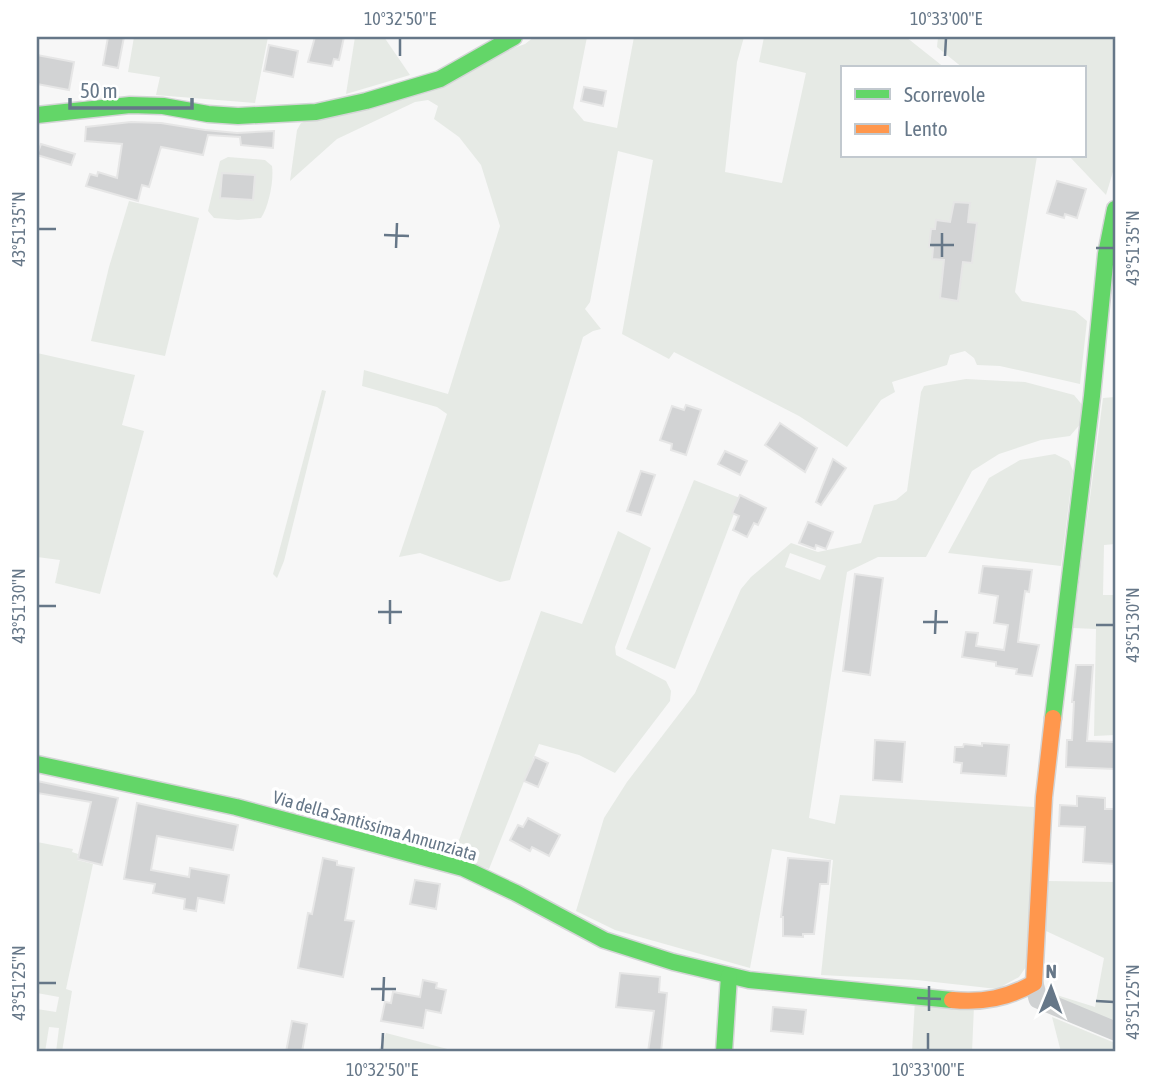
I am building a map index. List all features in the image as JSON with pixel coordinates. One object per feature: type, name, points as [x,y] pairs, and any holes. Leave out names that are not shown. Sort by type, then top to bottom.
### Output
[{"type":"street","points":[[37,115],[130,105],[163,106],[238,116],[316,113],[366,102],[440,79],[514,37]]},
{"type":"street","points":[[1115,209],[1106,254],[1092,396],[1044,797],[1034,983],[1038,999],[1115,1031]]},
{"type":"street","name":"Via della Santissima Annunziata","points":[[37,764],[236,807],[435,860],[493,881],[604,940],[729,976],[989,1001],[1003,999],[1034,983]]},
{"type":"street","points":[[724,1052],[729,976]]},
{"type":"shaded area","points":[[134,37],[268,37],[255,103],[156,95],[160,77],[128,72]]},
{"type":"shaded area","points":[[355,37],[384,37],[410,75],[346,94]]},
{"type":"shaded area","points":[[534,37],[587,37],[573,108],[584,121],[617,128],[634,37],[744,37],[737,62],[725,172],[782,183],[806,73],[759,62],[764,37],[906,37],[942,66],[841,66],[841,158],[1037,158],[1015,292],[1022,301],[1075,311],[1087,321],[1080,384],[1000,366],[977,365],[974,358],[965,351],[950,355],[947,365],[892,382],[895,392],[881,400],[847,447],[799,416],[674,352],[669,359],[622,334],[653,160],[618,151],[590,302],[585,309],[601,329],[583,337],[510,580],[500,582],[420,553],[399,557],[447,414],[437,407],[362,386],[364,370],[448,394],[500,226],[481,165],[459,137],[434,119],[438,106],[428,100],[415,102],[337,139],[290,181],[297,130],[301,123],[525,44]]},
{"type":"shaded area","points":[[938,37],[1115,37],[1115,165],[1106,195],[1071,158],[1086,158],[1086,66],[961,66],[937,47]]},
{"type":"shaded area","points":[[228,157],[265,160],[272,166],[270,193],[261,218],[214,218],[208,211],[220,161]]},
{"type":"shaded area","points":[[129,201],[199,218],[165,356],[91,341]]},
{"type":"shaded area","points":[[37,353],[135,375],[122,425],[144,431],[100,594],[55,583],[60,560],[37,557]]},
{"type":"shaded area","points":[[966,379],[1025,382],[1074,395],[1084,407],[1082,422],[1070,436],[1041,440],[999,454],[972,471],[926,557],[878,557],[847,572],[809,818],[835,824],[840,795],[1034,807],[1028,964],[1019,977],[997,989],[917,980],[821,975],[833,860],[772,849],[750,968],[615,930],[576,911],[604,818],[627,782],[695,693],[741,589],[791,543],[818,552],[861,543],[874,505],[896,500],[907,491],[924,386]],"holes":[[[790,553],[826,566],[820,580],[785,567]]]},
{"type":"shaded area","points":[[322,390],[326,391],[284,561],[277,578],[273,574]]},
{"type":"shaded area","points":[[1115,397],[1115,544],[1104,545],[1103,595],[1115,595],[1115,735],[1094,736],[1096,629],[1073,628],[1103,398]]},
{"type":"shaded area","points":[[1055,454],[1069,461],[1073,471],[1061,566],[948,553],[989,478],[1020,460]]},
{"type":"shaded area","points":[[694,480],[740,498],[675,669],[626,649]]},
{"type":"shaded area","points":[[618,531],[651,548],[615,647],[616,655],[666,681],[671,691],[670,701],[615,773],[579,755],[539,744],[489,869],[453,857],[541,611],[582,624]]},
{"type":"shaded area","points":[[37,842],[73,849],[72,852],[78,854],[77,860],[93,864],[66,989],[72,991],[62,1052],[56,1052],[59,1028],[49,1027],[45,1052],[37,1052],[37,1009],[56,1012],[59,997],[37,993]]},
{"type":"shaded area","points":[[1048,881],[1115,882],[1115,1027],[1047,992],[1095,1007],[1104,958],[1046,931]]},
{"type":"shaded area","points":[[915,1000],[974,1006],[972,1052],[912,1052]]},
{"type":"shaded area","points":[[1052,1017],[1115,1043],[1115,1052],[1061,1052]]},
{"type":"shaded area","points":[[386,1033],[459,1052],[378,1052]]},
{"type":"building","points":[[108,37],[124,37],[118,68],[103,65]]},
{"type":"building","points":[[315,37],[344,37],[339,60],[334,59],[332,66],[308,62]]},
{"type":"building","points":[[269,45],[298,51],[293,77],[264,71]]},
{"type":"building","points":[[37,55],[74,62],[69,90],[37,84]]},
{"type":"building","points":[[584,87],[606,91],[603,106],[581,101]]},
{"type":"building","points":[[131,122],[161,123],[237,133],[274,131],[273,148],[241,145],[240,137],[208,135],[203,155],[161,147],[149,187],[142,185],[138,201],[86,186],[90,174],[97,176],[98,172],[117,178],[122,144],[85,141],[86,127]]},
{"type":"building","points":[[41,144],[75,154],[71,165],[37,155]]},
{"type":"building","points":[[222,173],[255,175],[253,200],[220,198]]},
{"type":"building","points":[[1057,181],[1086,189],[1077,218],[1065,214],[1064,218],[1047,213]]},
{"type":"building","points":[[954,202],[970,203],[968,222],[977,223],[972,263],[963,262],[958,301],[940,298],[944,260],[932,259],[933,248],[929,247],[931,229],[935,229],[936,220],[950,222]]},
{"type":"building","points":[[686,405],[701,410],[686,455],[671,450],[672,444],[660,440],[672,406],[684,410]]},
{"type":"building","points":[[780,423],[817,448],[805,472],[765,445]]},
{"type":"building","points":[[725,451],[747,461],[740,475],[718,464]]},
{"type":"building","points":[[833,459],[846,468],[821,505],[816,502]]},
{"type":"building","points":[[641,471],[655,475],[641,515],[627,511]]},
{"type":"building","points":[[740,495],[766,508],[758,525],[754,523],[747,537],[733,530],[739,516],[732,513]]},
{"type":"building","points":[[808,522],[833,532],[826,549],[816,545],[815,549],[799,543]]},
{"type":"building","points":[[983,566],[1032,570],[1029,592],[1025,591],[1018,642],[1039,645],[1032,676],[1016,674],[1017,669],[996,666],[996,662],[962,657],[966,632],[978,633],[976,646],[1004,650],[1008,625],[994,623],[998,596],[979,593]]},
{"type":"building","points":[[855,574],[883,578],[870,675],[843,671]]},
{"type":"building","points":[[1076,665],[1093,665],[1087,741],[1115,742],[1115,769],[1066,767],[1067,740],[1072,740]]},
{"type":"building","points":[[875,740],[905,742],[902,782],[873,780]]},
{"type":"building","points":[[982,743],[1009,745],[1006,776],[961,773],[962,763],[954,762],[955,747],[963,747],[964,744],[982,746]]},
{"type":"building","points":[[535,757],[548,763],[538,787],[524,781]]},
{"type":"building","points":[[37,781],[118,798],[102,865],[78,859],[91,802],[37,793]]},
{"type":"building","points":[[1077,796],[1105,798],[1105,809],[1115,809],[1115,864],[1083,862],[1085,827],[1059,826],[1060,805],[1077,806]]},
{"type":"building","points":[[137,803],[238,825],[233,850],[157,836],[151,870],[189,877],[190,868],[229,875],[224,903],[198,898],[196,911],[184,909],[185,899],[153,893],[155,884],[124,879]]},
{"type":"building","points":[[528,818],[560,835],[549,856],[532,847],[530,851],[510,840],[518,825],[523,827]]},
{"type":"building","points":[[323,858],[337,861],[337,865],[354,868],[345,920],[354,921],[343,977],[298,968],[308,913],[312,914]]},
{"type":"building","points":[[788,858],[830,861],[828,884],[820,884],[814,934],[803,934],[803,937],[783,936],[781,917]]},
{"type":"building","points":[[415,880],[440,884],[436,909],[410,904]]},
{"type":"building","points":[[620,973],[660,977],[659,992],[667,993],[661,1052],[648,1052],[654,1011],[616,1007]]},
{"type":"building","points":[[423,980],[437,983],[436,988],[446,990],[441,1013],[426,1010],[423,1028],[381,1021],[385,1002],[391,1003],[393,992],[420,997]]},
{"type":"building","points":[[773,1007],[806,1010],[803,1034],[771,1031]]},
{"type":"building","points":[[292,1021],[307,1024],[302,1052],[286,1052]]},
{"type":"traffic: fast","points":[[37,115],[130,105],[163,106],[238,116],[316,112],[366,101],[440,79],[514,37]]},
{"type":"traffic: fast","points":[[1053,718],[1092,396],[1106,254],[1115,209]]},
{"type":"traffic: fast","points":[[37,764],[236,807],[463,868],[604,940],[673,962],[749,980],[952,1000]]},
{"type":"traffic: fast","points":[[724,1052],[729,976]]},
{"type":"traffic: slow","points":[[952,1000],[995,998],[1034,983],[1044,797],[1053,718]]}]
